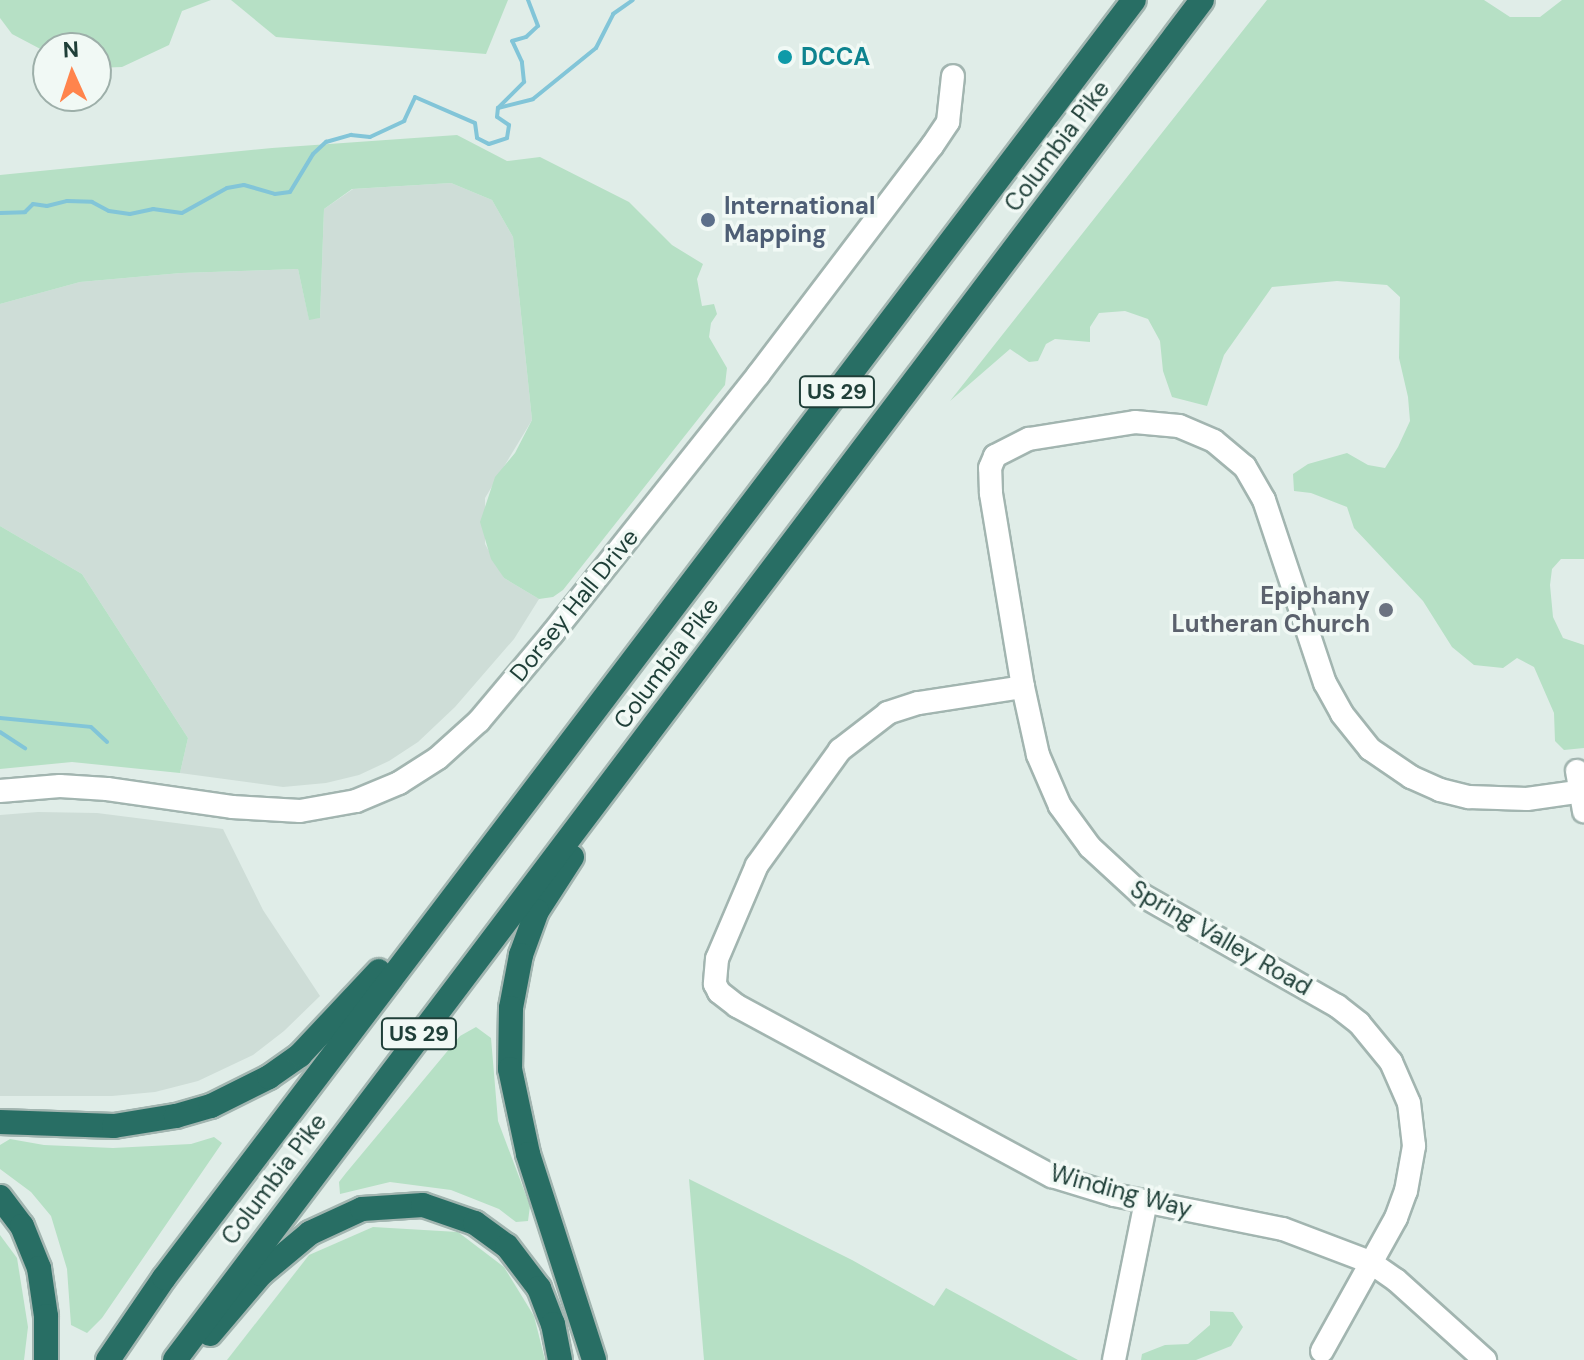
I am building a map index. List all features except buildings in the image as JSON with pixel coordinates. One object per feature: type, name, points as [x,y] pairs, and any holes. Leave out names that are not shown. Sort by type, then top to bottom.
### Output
[{"type":"highway","name":"Columbia Pike","points":[[108,1360],[164,1278],[1134,0]]},
{"type":"highway","name":"Columbia Pike","points":[[175,1360],[1202,0]]},
{"type":"highway","points":[[594,1360],[513,1096],[511,1008],[521,955],[537,911],[665,711]]},
{"type":"highway","points":[[0,1122],[75,1126],[144,1122],[211,1106],[269,1077],[300,1055],[332,1025],[539,784]]},
{"type":"highway","points":[[0,1197],[22,1226],[39,1268],[46,1316],[46,1360]]},
{"type":"highway","points":[[187,1360],[261,1274],[298,1242],[346,1215],[399,1204],[423,1205],[458,1215],[507,1246],[539,1288],[553,1324],[560,1360]]},
{"type":"street","name":"Dorsey Hall Drive","points":[[0,791],[60,786],[107,789],[232,807],[300,811],[367,796],[399,783],[438,758],[479,721],[552,634],[758,375],[922,159],[948,122],[953,76]]},
{"type":"street","name":"Spring Valley Road","points":[[1322,1351],[1396,1218],[1406,1191],[1414,1146],[1409,1103],[1391,1062],[1359,1023],[1337,1006],[1162,908],[1124,883],[1075,829],[1047,781],[1023,687],[991,493],[990,468],[995,456],[1029,439],[1135,422],[1179,426],[1214,441],[1245,467],[1264,500],[1325,683],[1342,714],[1370,749],[1411,777],[1440,790],[1469,797],[1527,799],[1581,791]]},
{"type":"street","name":"Winding Way","points":[[1023,687],[918,703],[888,713],[840,750],[757,865],[717,959],[715,984],[737,1006],[1023,1163],[1081,1185],[1146,1202],[1283,1229],[1370,1262],[1405,1287],[1485,1360]]},
{"type":"street","points":[[1114,1360],[1146,1202]]},
{"type":"shaded area","points":[[451,183],[492,200],[513,237],[532,420],[485,498],[485,544],[504,578],[539,599],[514,639],[455,707],[418,742],[389,761],[359,775],[326,783],[283,787],[180,773],[188,738],[82,574],[0,526],[0,304],[80,282],[181,273],[298,269],[309,319],[320,318],[324,209],[353,189]]},
{"type":"shaded area","points":[[97,813],[223,829],[263,910],[320,996],[284,1031],[253,1055],[198,1081],[155,1092],[112,1096],[0,1096],[0,815]]},
{"type":"green space","points":[[0,0],[211,0],[182,11],[169,45],[122,67],[112,67],[112,32],[32,32],[32,45],[12,34],[0,18]]},
{"type":"green space","points":[[231,0],[508,0],[486,54],[276,37]]},
{"type":"green space","points":[[1267,0],[1484,0],[1510,17],[1540,17],[1562,0],[1584,0],[1584,559],[1561,559],[1552,569],[1550,585],[1553,617],[1563,638],[1584,645],[1584,748],[1564,750],[1555,741],[1554,713],[1534,667],[1517,658],[1503,668],[1474,665],[1452,647],[1423,601],[1354,528],[1347,507],[1311,493],[1294,491],[1293,474],[1308,464],[1347,453],[1368,465],[1385,468],[1410,421],[1399,358],[1400,297],[1387,285],[1337,281],[1272,287],[1224,355],[1207,406],[1172,397],[1163,371],[1160,341],[1148,319],[1125,311],[1099,313],[1090,327],[1090,342],[1055,339],[1046,344],[1038,361],[1029,362],[1010,349],[950,401]]},
{"type":"green space","points":[[457,135],[507,161],[540,157],[629,202],[672,245],[703,264],[697,279],[702,306],[714,304],[717,314],[711,323],[709,337],[727,368],[725,385],[563,590],[553,597],[539,599],[504,578],[491,559],[480,522],[495,477],[515,453],[532,420],[513,237],[492,200],[451,183],[352,189],[324,209],[320,318],[309,320],[298,269],[181,273],[80,282],[0,304],[0,175],[272,148]]},
{"type":"green space","points":[[0,526],[82,574],[188,738],[180,773],[72,762],[0,769]]},
{"type":"green space","points":[[476,1027],[491,1038],[498,1121],[530,1206],[528,1221],[516,1222],[499,1209],[451,1190],[390,1182],[340,1194],[339,1182],[346,1173],[460,1036]]},
{"type":"green space","points":[[214,1137],[222,1143],[102,1318],[87,1333],[71,1325],[67,1269],[51,1216],[31,1192],[0,1169],[0,1145],[10,1139],[44,1145],[113,1148],[191,1144]]},
{"type":"green space","points":[[689,1179],[852,1260],[934,1306],[946,1288],[1078,1360],[704,1360]]},
{"type":"green space","points":[[373,1227],[458,1232],[504,1267],[534,1316],[545,1360],[227,1360],[309,1255]]},
{"type":"green space","points":[[0,1235],[17,1258],[28,1327],[24,1360],[0,1360]]},
{"type":"green space","points":[[1210,1311],[1233,1312],[1243,1327],[1231,1346],[1196,1360],[1141,1360],[1142,1354],[1165,1345],[1188,1344],[1210,1325]]},
{"type":"waterway","points":[[498,108],[524,82],[522,62],[512,41],[526,37],[538,26],[528,0]]},
{"type":"waterway","points":[[498,108],[533,99],[596,48],[613,14],[633,0]]},
{"type":"waterway","points":[[0,213],[25,212],[33,204],[47,206],[67,201],[92,202],[109,211],[130,214],[153,209],[182,213],[227,188],[244,185],[275,194],[290,192],[313,154],[326,142],[351,135],[370,137],[404,121],[415,97],[475,123],[477,138],[489,144],[507,138],[509,125],[497,117],[498,108]]},
{"type":"waterway","points":[[0,718],[91,727],[107,742]]},
{"type":"waterway","points":[[0,732],[25,748]]},
{"type":"place","name":"DCCA","points":[[785,57]]},
{"type":"place","name":"International Mapping","points":[[708,220]]},
{"type":"place","name":"Epiphany Lutheran Church","points":[[1386,610]]}]
